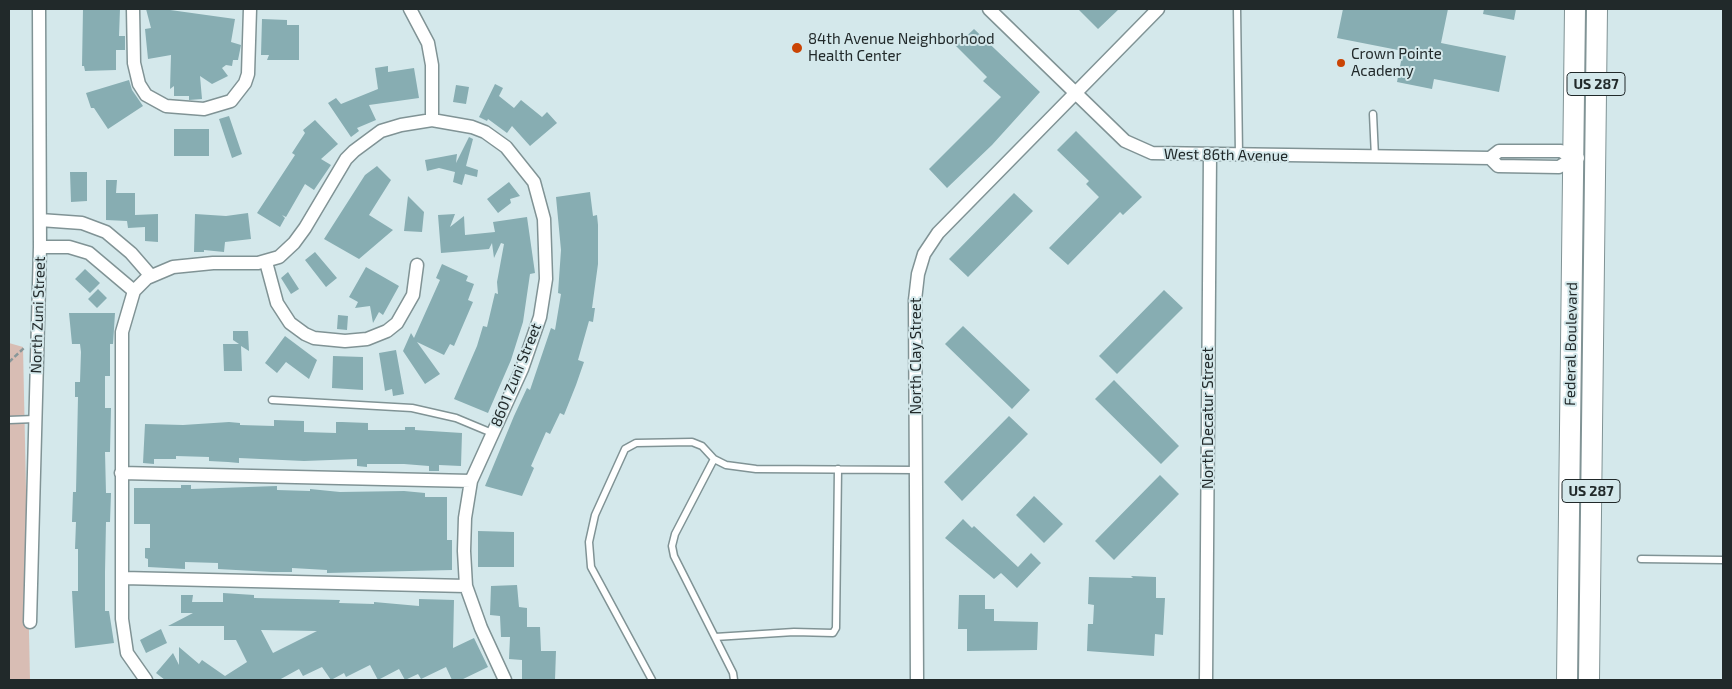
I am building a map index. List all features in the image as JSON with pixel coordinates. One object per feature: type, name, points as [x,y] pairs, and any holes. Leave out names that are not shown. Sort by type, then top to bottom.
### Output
[{"type":"main road","name":"Federal Boulevard","points":[[1567,680],[1575,9]]},
{"type":"main road","name":"Federal Boulevard","points":[[1589,680],[1597,9]]},
{"type":"street","name":"North Zuni Street","points":[[30,622],[36,336],[40,247],[39,9]]},
{"type":"street","points":[[133,9],[134,63],[139,84],[146,95],[166,106],[204,109],[214,108],[231,101],[245,83],[248,74],[250,9]]},
{"type":"street","points":[[410,9],[428,43],[432,65],[432,120]]},
{"type":"street","name":"West 86th Avenue","points":[[989,9],[1075,93],[1132,145],[1152,153],[1490,158],[1499,151],[1560,151],[1573,158],[1596,159]]},
{"type":"street","points":[[1075,93],[1158,9]]},
{"type":"street","name":"North Clay Street","points":[[917,680],[915,300],[918,274],[924,254],[938,233],[1075,93]]},
{"type":"street","name":"8601 Zuni Street","points":[[134,291],[151,276],[183,265],[266,262],[279,257],[294,243],[346,159],[381,131],[401,125],[432,120],[472,127],[485,132],[506,147],[534,182],[543,212],[547,252],[546,279],[540,317],[522,369],[471,481],[464,551],[466,586],[481,628],[505,680]]},
{"type":"street","name":"North Decatur Street","points":[[1206,680],[1210,155]]},
{"type":"street","points":[[40,220],[82,223],[106,232],[131,254],[151,276]]},
{"type":"street","points":[[40,247],[69,247],[88,252],[134,291],[122,332],[122,619],[124,645],[132,663],[146,680]]},
{"type":"street","points":[[266,262],[278,303],[290,323],[314,338],[345,341],[367,339],[387,331],[397,322],[413,295],[417,265]]},
{"type":"street","points":[[121,473],[471,481]]},
{"type":"street","points":[[123,578],[466,586]]},
{"type":"lane","points":[[1237,9],[1236,54],[1240,114],[1239,155]]},
{"type":"lane","points":[[1373,114],[1375,157]]},
{"type":"lane","points":[[272,400],[412,408],[456,418],[492,433]]},
{"type":"lane","points":[[9,420],[35,419]]},
{"type":"lane","points":[[652,680],[591,567],[589,542],[595,515],[625,449],[636,443],[692,442],[702,446],[714,459],[726,465],[756,469],[916,470]]},
{"type":"lane","points":[[714,459],[675,534],[672,546],[674,556],[715,637],[734,680]]},
{"type":"lane","points":[[715,637],[794,632],[833,633],[836,628],[838,469]]},
{"type":"lane","points":[[1641,559],[1723,560]]},
{"type":"path","points":[[9,362],[36,336]]},
{"type":"shaded area","points":[[9,343],[23,347],[30,680],[9,680]]},
{"type":"building","points":[[83,9],[120,9],[119,36],[125,36],[125,50],[116,50],[116,70],[85,71],[84,66],[82,66]]},
{"type":"building","points":[[146,9],[163,9],[235,19],[231,42],[241,45],[238,60],[233,60],[232,66],[226,65],[222,68],[228,76],[212,84],[200,76],[202,99],[189,100],[189,96],[174,96],[174,86],[170,89],[171,55],[148,59],[145,29],[151,28]]},
{"type":"building","points":[[1078,9],[1119,9],[1098,29]]},
{"type":"building","name":"Crown Pointe Academy","points":[[1343,9],[1448,9],[1441,43],[1506,56],[1499,92],[1434,79],[1432,89],[1397,82],[1403,51],[1337,38]]},
{"type":"building","name":"Crown Pointe Academy","points":[[1484,9],[1516,9],[1514,20],[1483,14]]},
{"type":"building","points":[[262,19],[287,20],[287,25],[299,25],[299,60],[267,60],[269,55],[261,55]]},
{"type":"building","points":[[974,29],[1040,92],[992,145],[947,188],[929,169],[1001,97],[983,81],[987,77],[956,46]]},
{"type":"building","points":[[388,66],[388,72],[414,68],[419,98],[369,105],[376,120],[357,128],[359,131],[351,137],[328,103],[336,98],[341,104],[378,89],[375,68]]},
{"type":"building","points":[[129,80],[132,90],[143,106],[108,129],[94,108],[91,108],[86,93]]},
{"type":"building","points":[[495,84],[503,88],[499,96],[514,108],[521,100],[542,117],[547,112],[557,123],[530,146],[512,126],[507,133],[488,119],[487,121],[479,117]]},
{"type":"building","points":[[456,85],[469,87],[466,104],[453,102]]},
{"type":"building","points":[[229,116],[242,154],[232,158],[219,119]]},
{"type":"building","points":[[315,120],[338,144],[321,159],[331,165],[314,190],[305,184],[286,217],[282,215],[285,218],[280,227],[257,213],[295,155],[292,153],[305,133],[303,130]]},
{"type":"building","points":[[174,129],[209,129],[209,156],[174,156]]},
{"type":"building","points":[[1076,131],[1142,197],[1123,215],[1120,212],[1068,265],[1049,248],[1099,197],[1086,184],[1089,181],[1057,150]]},
{"type":"building","points":[[469,137],[473,139],[466,166],[478,170],[477,177],[465,174],[462,185],[453,182],[455,172],[439,168],[427,171],[425,160],[457,154],[456,163]]},
{"type":"building","points":[[377,166],[391,180],[369,215],[393,230],[359,259],[324,239],[365,175]]},
{"type":"building","points":[[70,172],[87,172],[87,201],[71,202]]},
{"type":"building","points":[[106,180],[117,180],[116,193],[135,193],[135,215],[158,214],[158,242],[145,241],[145,227],[128,228],[127,221],[106,220]]},
{"type":"building","points":[[509,182],[520,196],[510,199],[511,203],[498,213],[487,199]]},
{"type":"building","points":[[590,192],[593,216],[597,215],[598,225],[598,264],[592,308],[595,308],[593,322],[589,321],[578,360],[584,362],[576,385],[564,415],[560,413],[550,434],[546,432],[531,466],[534,468],[522,496],[485,486],[527,388],[530,390],[551,328],[555,330],[561,294],[558,293],[561,250],[556,197]]},
{"type":"building","points":[[1014,193],[1033,211],[968,277],[949,259]]},
{"type":"building","points":[[408,196],[424,212],[422,232],[404,231]]},
{"type":"building","points":[[248,213],[251,239],[225,242],[224,252],[204,250],[204,252],[194,252],[195,214],[226,216]]},
{"type":"building","points":[[455,214],[450,227],[464,216],[465,235],[495,232],[493,222],[527,217],[535,273],[530,274],[523,322],[511,360],[488,413],[454,399],[477,346],[483,326],[487,327],[495,293],[498,294],[497,282],[504,244],[501,243],[494,258],[492,243],[489,249],[441,253],[438,215]]},
{"type":"building","points":[[315,252],[337,278],[326,287],[305,260]]},
{"type":"building","points":[[442,264],[468,276],[466,281],[474,284],[468,300],[473,302],[454,346],[450,344],[444,355],[417,342],[440,374],[425,384],[403,351],[411,333],[414,338],[440,280],[436,278]]},
{"type":"building","points":[[366,267],[399,286],[383,315],[379,312],[373,323],[370,306],[355,308],[358,302],[349,297]]},
{"type":"building","points":[[85,269],[100,283],[90,293],[75,279]]},
{"type":"building","points":[[288,272],[299,289],[291,294],[281,278]]},
{"type":"building","points":[[98,289],[107,298],[97,308],[88,299]]},
{"type":"building","points":[[1164,290],[1183,308],[1117,374],[1099,356]]},
{"type":"building","points":[[69,313],[115,313],[113,344],[110,344],[110,376],[105,376],[105,408],[111,408],[110,452],[105,452],[106,493],[111,493],[110,522],[106,522],[105,611],[109,611],[114,643],[75,648],[72,591],[78,591],[78,549],[75,549],[76,522],[72,522],[73,492],[76,492],[78,397],[75,397],[75,382],[80,382],[81,352],[80,344],[72,344]]},
{"type":"building","points":[[338,315],[348,316],[347,330],[337,329]]},
{"type":"building","points":[[963,326],[1030,390],[1012,409],[945,344]]},
{"type":"building","points":[[233,331],[248,331],[249,351],[241,346],[242,371],[224,371],[223,344],[239,344],[233,340]]},
{"type":"building","points":[[285,336],[317,360],[309,379],[286,362],[277,373],[265,363]]},
{"type":"building","points":[[396,350],[404,394],[393,396],[392,389],[385,391],[379,353]]},
{"type":"building","points":[[333,356],[363,357],[363,390],[332,388]]},
{"type":"building","points":[[1114,380],[1179,446],[1161,464],[1095,399]]},
{"type":"building","points":[[1009,416],[1028,434],[962,501],[944,482]]},
{"type":"building","points":[[274,420],[304,421],[304,432],[336,433],[336,422],[342,422],[368,423],[368,430],[405,430],[405,427],[415,427],[415,430],[462,433],[461,466],[439,465],[439,471],[429,471],[429,466],[404,464],[367,464],[367,467],[357,466],[357,459],[304,461],[239,458],[239,463],[209,461],[209,457],[176,456],[176,459],[154,459],[154,464],[143,463],[145,424],[183,425],[229,422],[240,423],[240,425],[274,426]]},
{"type":"building","points":[[1160,475],[1179,494],[1114,560],[1095,541]]},
{"type":"building","points":[[181,485],[191,485],[191,489],[277,486],[277,490],[310,491],[310,489],[340,492],[404,491],[425,493],[425,497],[447,497],[447,540],[452,540],[452,570],[327,573],[327,570],[292,568],[292,572],[272,572],[218,569],[218,563],[185,562],[185,569],[148,567],[148,559],[145,558],[145,548],[150,548],[150,524],[134,524],[134,488],[181,488]]},
{"type":"building","points":[[1034,496],[1063,524],[1044,543],[1016,515]]},
{"type":"building","points":[[963,519],[972,528],[974,526],[1018,567],[1031,553],[1041,563],[1017,588],[1001,573],[994,579],[945,538]]},
{"type":"building","points":[[478,531],[514,532],[514,567],[478,567]]},
{"type":"building","points":[[1131,576],[1156,577],[1156,598],[1165,598],[1163,635],[1155,634],[1154,656],[1087,651],[1088,624],[1093,624],[1094,605],[1088,604],[1089,577],[1133,578]]},
{"type":"building","points":[[517,585],[519,607],[527,608],[527,627],[540,627],[541,651],[556,651],[555,680],[522,680],[522,660],[509,659],[510,637],[501,637],[500,616],[490,615],[491,586]]},
{"type":"building","points":[[223,593],[254,595],[254,598],[340,600],[339,603],[374,604],[374,602],[419,606],[419,599],[454,600],[453,648],[474,638],[488,667],[461,680],[452,680],[446,667],[421,679],[418,674],[405,680],[399,669],[378,680],[370,665],[346,677],[344,673],[331,680],[322,667],[303,676],[299,669],[279,680],[165,680],[156,673],[173,653],[179,665],[179,647],[199,664],[202,660],[225,676],[247,662],[236,640],[224,640],[224,626],[168,626],[193,613],[181,613],[181,595],[193,595],[192,602],[223,602]],"holes":[[[261,630],[317,631],[273,653]]]},
{"type":"building","points":[[959,595],[985,595],[985,609],[994,609],[994,621],[1038,622],[1037,650],[967,651],[967,629],[958,629]]},
{"type":"building","points":[[161,629],[167,643],[146,653],[140,640]]},
{"type":"place","name":"84th Avenue Neighborhood Health Center","points":[[797,48]]},
{"type":"place","name":"Crown Pointe Academy","points":[[1341,63]]}]
